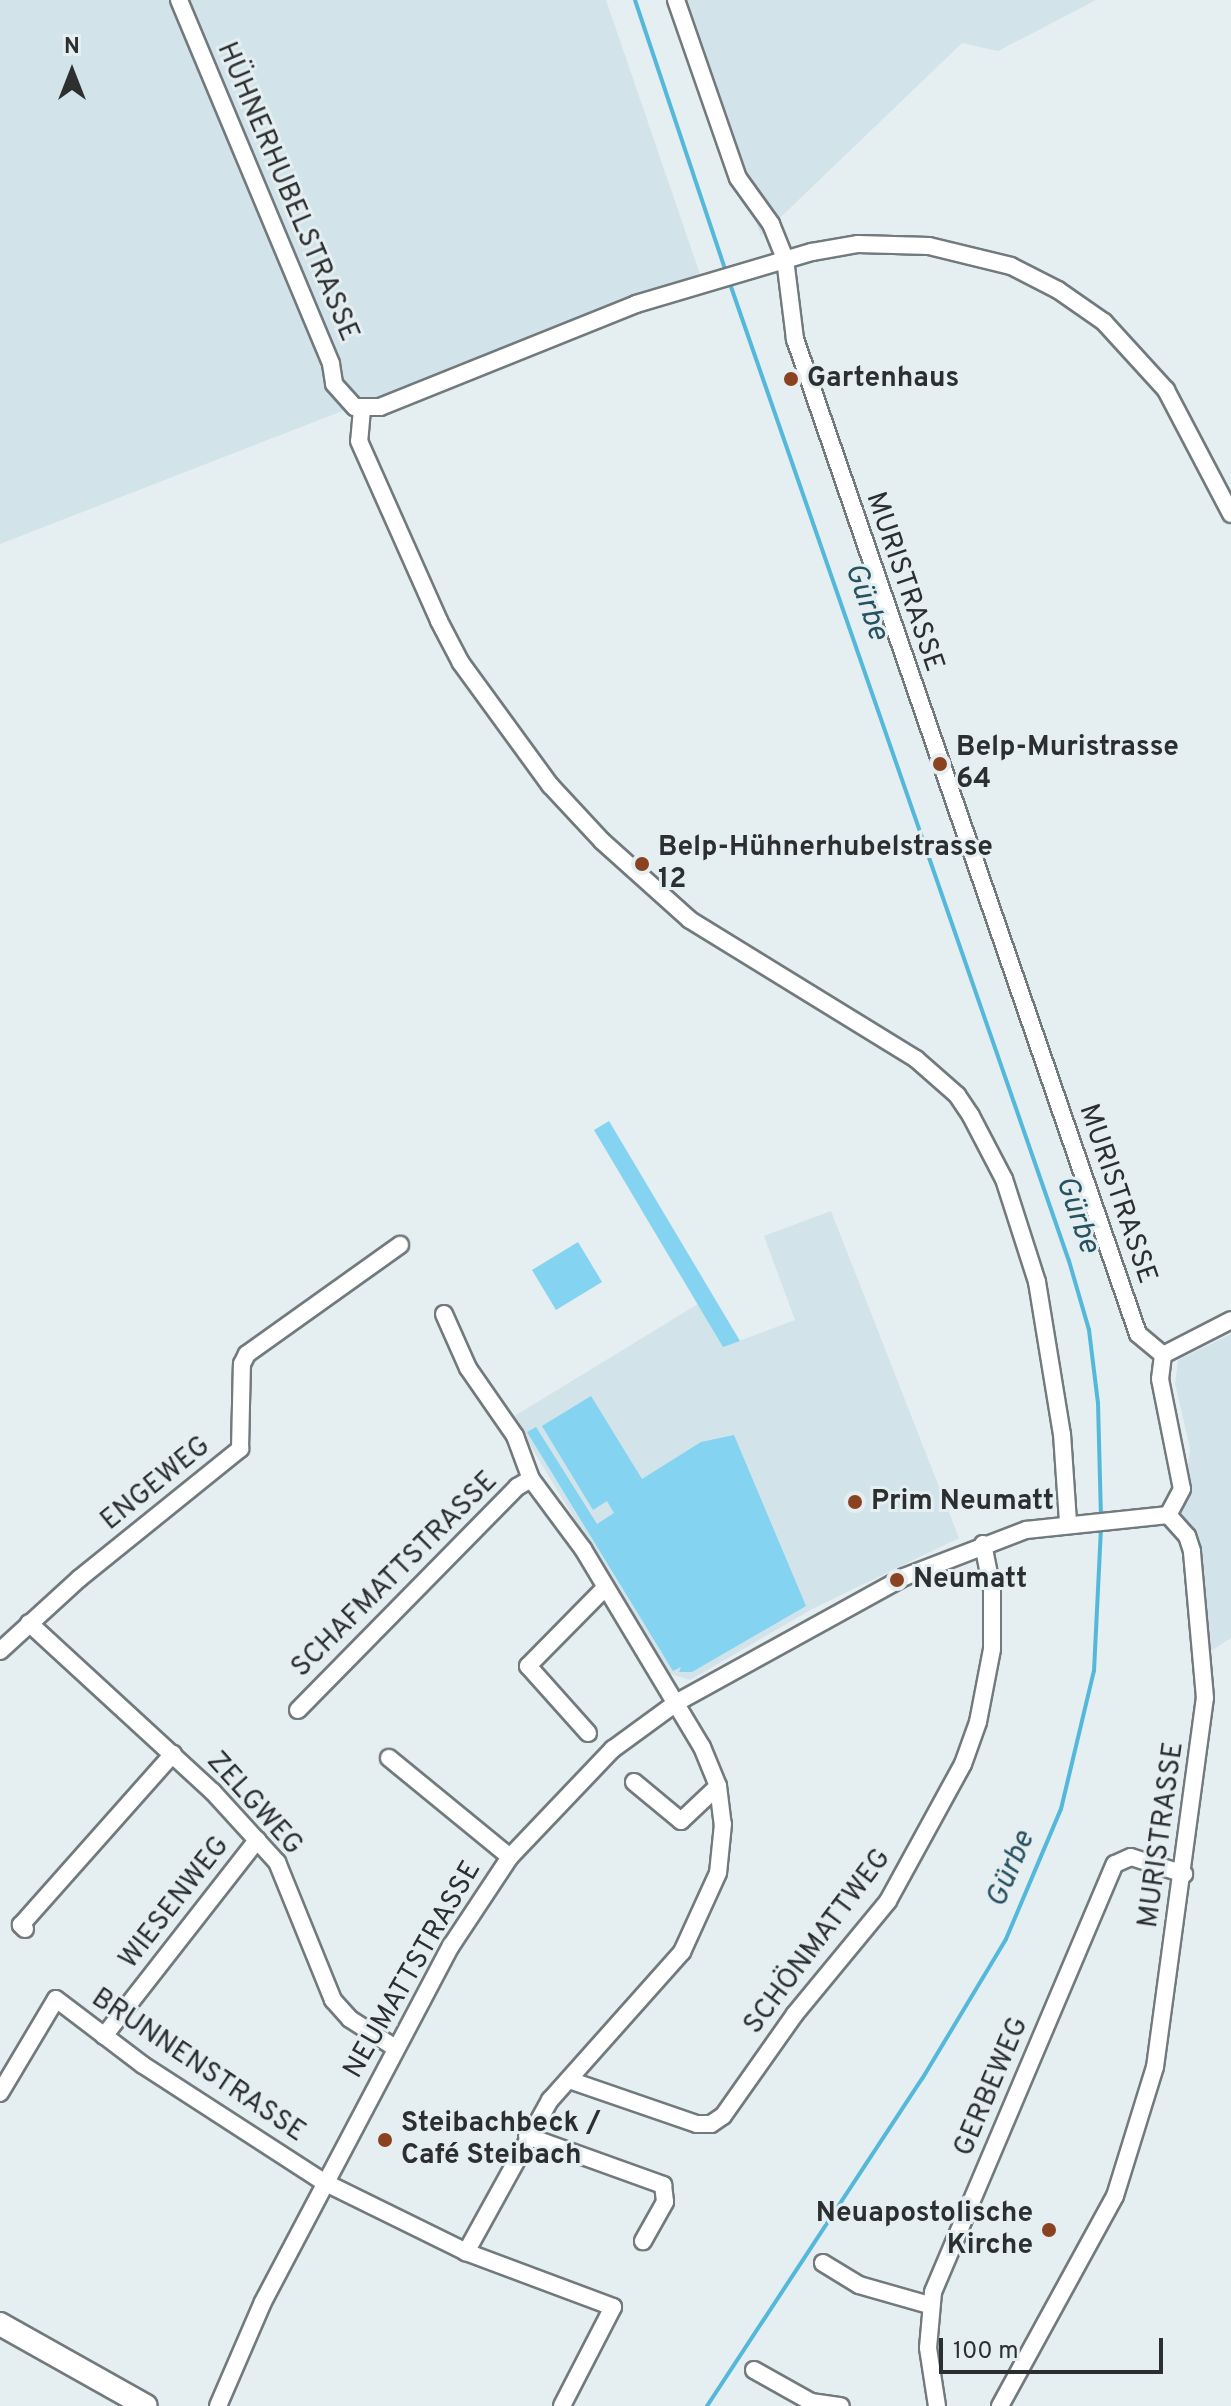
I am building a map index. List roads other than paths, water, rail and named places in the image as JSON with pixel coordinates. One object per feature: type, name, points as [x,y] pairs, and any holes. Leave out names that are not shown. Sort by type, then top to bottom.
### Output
[{"type":"main road","points":[[0,2324],[146,2406]]},
{"type":"street","name":"HÜHNERHUBELSTRASSE","points":[[179,0],[331,364],[334,384],[355,406],[359,441],[433,609],[461,663],[550,785],[602,841],[690,920],[916,1059],[957,1095],[971,1116],[1004,1179],[1037,1282],[1062,1434],[1068,1522]]},
{"type":"street","name":"MURISTRASSE","points":[[676,0],[738,178],[771,224],[785,259],[795,339],[920,709],[1138,1334],[1163,1355]]},
{"type":"street","points":[[355,406],[380,407],[636,304],[785,259],[858,244],[929,246],[989,258],[1058,290],[1104,322],[1154,373],[1231,514]]},
{"type":"street","name":"ENGEWEG","points":[[0,1651],[29,1623],[240,1449],[242,1364],[247,1354],[400,1245]]},
{"type":"street","name":"SCHAFMATTSTRASSE","points":[[444,1314],[468,1368],[515,1436],[531,1479],[605,1588],[676,1703],[718,1786]]},
{"type":"street","points":[[1168,1515],[1182,1489],[1160,1379],[1163,1355],[1231,1320]]},
{"type":"street","name":"SCHAFMATTSTRASSE","points":[[298,1710],[517,1487],[531,1479]]},
{"type":"street","name":"MURISTRASSE","points":[[1000,2406],[1097,2233],[1131,2157],[1155,2067],[1184,1874],[1205,1681],[1192,1551],[1168,1515]]},
{"type":"street","name":"NEUMATTSTRASSE","points":[[218,2406],[324,2182],[451,1946],[510,1857],[613,1749],[676,1703],[843,1606],[983,1544],[1068,1522],[1168,1515]]},
{"type":"street","name":"SCHÖNMATTWEG","points":[[569,2080],[697,2124],[711,2124],[723,2116],[795,2014],[888,1901],[963,1764],[978,1722],[992,1649],[992,1589],[983,1544]]},
{"type":"street","points":[[588,1733],[528,1666],[605,1588]]},
{"type":"street","name":"ZELGWEG","points":[[29,1623],[173,1754],[257,1840],[285,1875],[319,1976],[333,2000],[350,2019],[394,2047]]},
{"type":"street","points":[[25,1929],[21,1925],[173,1754]]},
{"type":"street","points":[[389,1758],[510,1857]]},
{"type":"street","points":[[634,1782],[681,1821],[718,1786]]},
{"type":"street","points":[[466,2252],[527,2136],[569,2080],[666,1973],[700,1921],[723,1851],[718,1786]]},
{"type":"street","name":"WIESENWEG","points":[[104,2036],[257,1840]]},
{"type":"street","name":"GERBEWEG","points":[[937,2406],[928,2348],[929,2305],[1115,1864],[1131,1857],[1184,1874]]},
{"type":"street","name":"BRUNNENSTRASSE","points":[[0,2093],[56,1999],[104,2036],[324,2182],[466,2252],[613,2307],[562,2406]]},
{"type":"street","points":[[527,2136],[663,2185],[665,2202],[643,2241]]},
{"type":"street","points":[[823,2263],[859,2285],[929,2305]]},
{"type":"street","points":[[754,2370],[811,2402],[841,2406]]},
{"type":"waterway","name":"Gürbe","points":[[635,0],[726,272]]},
{"type":"waterway","name":"Gürbe","points":[[729,281],[1069,1261],[1089,1330],[1098,1403],[1101,1519]]},
{"type":"waterway","name":"Gürbe","points":[[707,2406],[922,2079],[1006,1939],[1061,1809],[1094,1671],[1101,1528]]},
{"type":"place","name":"Gartenhaus","points":[[791,379]]},
{"type":"place","name":"Belp-Muristrasse 64","points":[[940,764]]},
{"type":"place","name":"Belp-Hühnerhubelstrasse 12","points":[[642,864]]},
{"type":"place","name":"Prim Neumatt","points":[[855,1502]]},
{"type":"place","name":"Neumatt","points":[[897,1580]]},
{"type":"place","name":"Steibachbeck / Café Steibach","points":[[385,2140]]},
{"type":"place","name":"Neuapostolische Kirche","points":[[1049,2230]]}]
